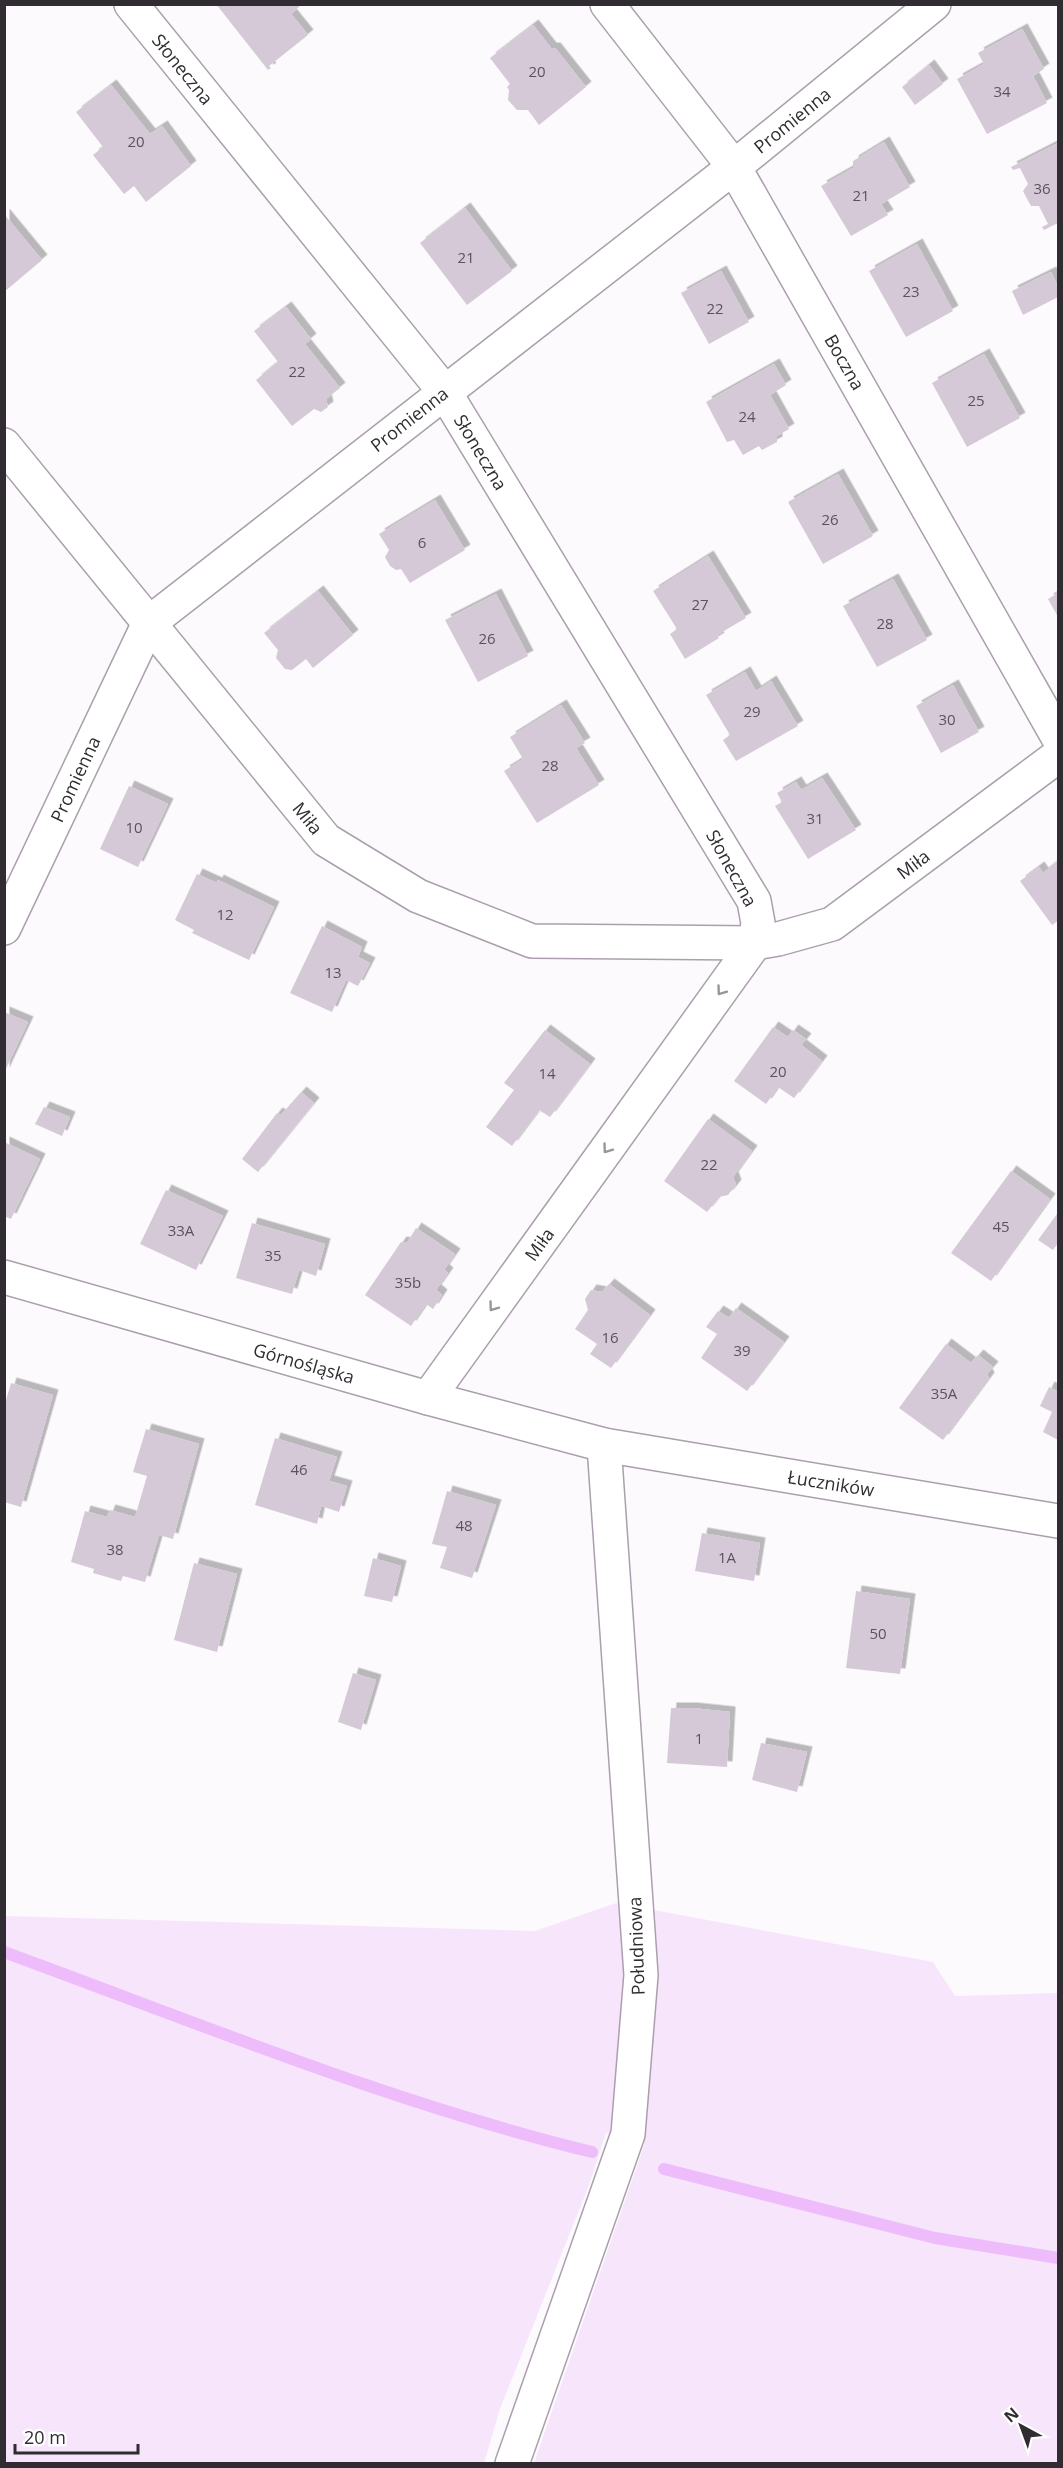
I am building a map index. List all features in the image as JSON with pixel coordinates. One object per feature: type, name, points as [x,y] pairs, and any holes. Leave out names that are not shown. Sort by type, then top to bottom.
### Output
[{"type":"street","name":"Słoneczna","points":[[131,4],[444,391],[754,901],[758,923],[755,943]]},
{"type":"street","name":"Boczna","points":[[607,4],[734,167],[1059,737]]},
{"type":"street","name":"Promienna","points":[[4,928],[149,623],[734,167],[934,4]]},
{"type":"street","name":"Miła","points":[[4,445],[326,840],[418,896],[532,941],[755,943],[832,924],[1059,756]]},
{"type":"street","name":"Miła","points":[[428,1398],[755,943]]},
{"type":"street","name":"Górnośląska","points":[[4,1277],[428,1398],[604,1445]]},
{"type":"street","name":"Łuczników","points":[[604,1445],[1059,1521]]},
{"type":"street","name":"Południowa","points":[[512,2463],[628,2134],[640,1975],[604,1445]]},
{"type":"shaded area","points":[[616,1903],[933,1962],[955,1996],[1058,1993],[1058,2463],[534,2463],[645,2143],[606,2133],[589,2185],[500,2409],[484,2463],[5,2464],[5,1916],[535,1931]]},
{"type":"building","points":[[216,4],[302,4],[291,14],[308,35],[269,66],[271,68],[268,70]]},
{"type":"building","points":[[533,25],[586,87],[539,125],[528,110],[517,110],[508,100],[507,87],[510,84],[490,58]]},
{"type":"building","points":[[1022,29],[1044,69],[1033,76],[1047,103],[987,134],[957,79],[984,64],[978,53]]},
{"type":"building","points":[[929,65],[943,84],[915,105],[902,87]]},
{"type":"building","points":[[111,85],[150,134],[162,126],[191,166],[146,202],[134,186],[124,194],[93,155],[103,147],[76,112]]},
{"type":"building","points":[[884,142],[910,187],[881,204],[888,215],[851,236],[821,186],[853,168],[853,161]]},
{"type":"building","points":[[1058,143],[1058,223],[1044,230],[1042,227],[1048,224],[1039,206],[1031,206],[1023,191],[1028,184],[1020,168],[1013,170],[1011,167]]},
{"type":"building","points":[[465,208],[512,271],[467,305],[420,243]]},
{"type":"building","points":[[4,214],[42,260],[4,292]]},
{"type":"building","points":[[917,244],[953,311],[906,337],[869,271]]},
{"type":"building","points":[[721,271],[749,322],[709,344],[681,293]]},
{"type":"building","points":[[1051,272],[1058,287],[1058,297],[1023,315],[1012,291]]},
{"type":"building","points":[[286,307],[311,339],[305,344],[340,388],[326,399],[328,407],[321,412],[314,409],[292,426],[256,380],[278,362],[254,331]]},
{"type":"building","points":[[984,354],[1020,418],[967,447],[932,383]]},
{"type":"building","points":[[774,364],[786,385],[770,395],[789,429],[777,436],[777,442],[762,450],[759,446],[743,455],[734,440],[727,442],[706,402]]},
{"type":"building","points":[[838,474],[873,536],[823,564],[788,502]]},
{"type":"building","points":[[435,500],[465,550],[410,583],[401,569],[396,570],[390,566],[385,557],[389,550],[379,534]]},
{"type":"building","points":[[708,556],[746,618],[717,635],[719,638],[685,659],[670,634],[677,629],[653,591]]},
{"type":"building","points":[[893,579],[927,640],[877,667],[843,606]]},
{"type":"building","points":[[318,591],[353,635],[313,668],[306,659],[292,670],[285,669],[276,658],[278,650],[264,633]]},
{"type":"building","points":[[1058,593],[1058,617],[1048,599]]},
{"type":"building","points":[[496,594],[528,656],[478,682],[445,620]]},
{"type":"building","points":[[745,672],[756,691],[771,681],[798,726],[736,761],[723,740],[730,735],[706,695]]},
{"type":"building","points":[[953,685],[979,732],[941,753],[916,706]]},
{"type":"building","points":[[561,705],[585,743],[576,748],[599,785],[537,823],[504,771],[523,759],[510,737]]},
{"type":"building","points":[[822,778],[856,830],[808,859],[775,806],[782,802],[777,793],[796,782],[801,790]]},
{"type":"building","points":[[129,786],[168,804],[138,867],[100,849]]},
{"type":"building","points":[[1058,861],[1058,921],[1052,925],[1020,881],[1039,867],[1043,873]]},
{"type":"building","points":[[197,874],[217,883],[218,880],[274,907],[249,960],[192,933],[194,930],[175,920]]},
{"type":"building","points":[[322,926],[362,947],[358,957],[370,963],[358,986],[346,980],[332,1012],[290,993]]},
{"type":"building","points":[[4,1012],[28,1022],[4,1073]]},
{"type":"building","points":[[773,1027],[788,1037],[793,1030],[806,1039],[801,1045],[822,1061],[794,1098],[778,1087],[766,1104],[734,1081]]},
{"type":"building","points":[[545,1030],[590,1064],[550,1117],[539,1110],[512,1146],[486,1127],[514,1090],[504,1083]]},
{"type":"building","points":[[301,1092],[314,1103],[258,1172],[242,1159],[277,1113],[281,1115]]},
{"type":"building","points":[[44,1107],[70,1117],[62,1136],[35,1124]]},
{"type":"building","points":[[708,1119],[752,1151],[733,1177],[736,1185],[728,1195],[719,1197],[707,1212],[664,1181]]},
{"type":"building","points":[[4,1142],[40,1159],[11,1219],[4,1216]]},
{"type":"building","points":[[1011,1171],[1050,1199],[991,1281],[951,1253]]},
{"type":"building","points":[[166,1190],[223,1216],[196,1270],[140,1244]]},
{"type":"building","points":[[1057,1214],[1058,1243],[1053,1250],[1038,1240]]},
{"type":"building","points":[[252,1223],[325,1244],[316,1276],[299,1270],[292,1294],[236,1278]]},
{"type":"building","points":[[416,1228],[455,1254],[444,1270],[448,1273],[436,1290],[442,1295],[433,1309],[426,1304],[411,1326],[365,1295],[401,1242],[407,1243]]},
{"type":"building","points":[[609,1284],[650,1315],[611,1368],[590,1354],[597,1344],[575,1329],[588,1310],[585,1299],[591,1290],[602,1292]]},
{"type":"building","points":[[736,1308],[784,1342],[747,1391],[701,1358],[717,1334],[706,1327],[718,1311],[729,1318]]},
{"type":"building","points":[[946,1344],[971,1363],[978,1355],[993,1367],[987,1374],[989,1378],[943,1440],[899,1408]]},
{"type":"building","points":[[11,1383],[53,1395],[21,1507],[4,1502],[4,1407]]},
{"type":"building","points":[[1049,1387],[1058,1392],[1058,1440],[1043,1432],[1052,1412],[1040,1406]]},
{"type":"building","points":[[146,1429],[199,1444],[173,1539],[159,1535],[145,1582],[123,1576],[121,1581],[93,1573],[94,1569],[71,1562],[85,1511],[107,1517],[110,1510],[135,1517],[147,1476],[133,1472]]},
{"type":"building","points":[[275,1438],[337,1457],[329,1481],[347,1486],[339,1512],[321,1506],[317,1524],[255,1505]]},
{"type":"building","points":[[447,1491],[496,1505],[472,1578],[440,1568],[447,1547],[432,1544]]},
{"type":"building","points":[[702,1533],[760,1543],[754,1581],[695,1571]]},
{"type":"building","points":[[373,1558],[401,1566],[392,1602],[364,1596]]},
{"type":"building","points":[[194,1563],[237,1574],[217,1652],[174,1640]]},
{"type":"building","points":[[856,1591],[910,1599],[900,1674],[846,1668]]},
{"type":"building","points":[[353,1673],[376,1680],[361,1730],[338,1722]]},
{"type":"building","points":[[671,1708],[730,1712],[727,1767],[667,1763]]},
{"type":"building","points":[[761,1743],[807,1752],[797,1792],[752,1780]]},
{"type":"waterway","points":[[4,1952],[222,2034],[369,2086],[517,2132],[592,2152]]},
{"type":"waterway","points":[[664,2169],[935,2238],[1058,2258]]}]
